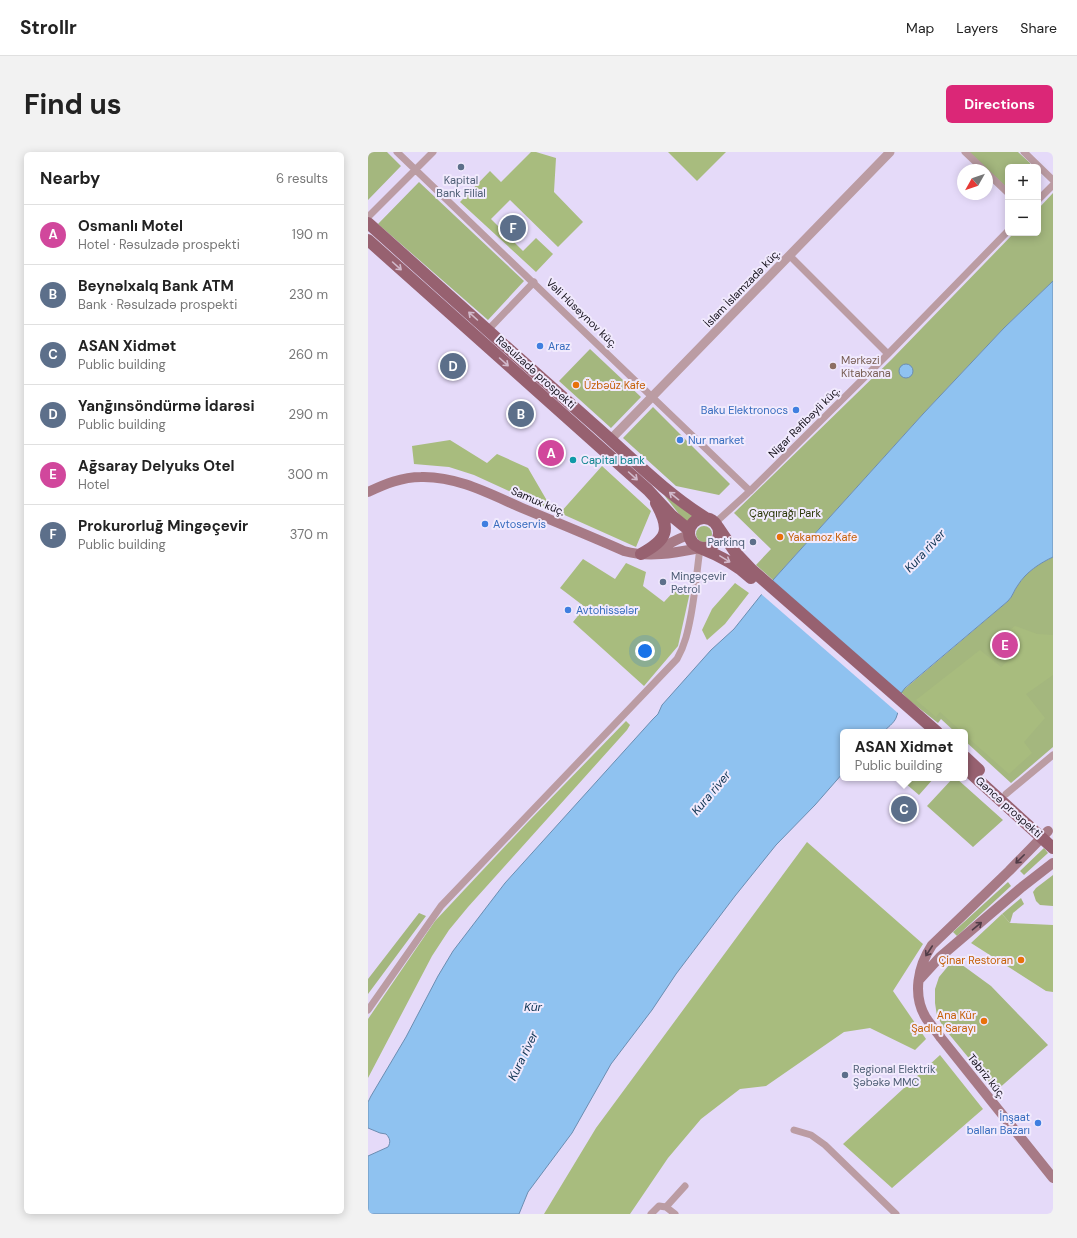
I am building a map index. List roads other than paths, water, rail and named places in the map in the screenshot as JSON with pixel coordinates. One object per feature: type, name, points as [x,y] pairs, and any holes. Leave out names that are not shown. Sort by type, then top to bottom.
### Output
[{"type":"main road","name":"Rəsulzadə prospekti","points":[[368,223],[611,439],[667,491],[713,523]]},
{"type":"main road","name":"Rəsulzadə prospekti","points":[[368,240],[648,490],[689,532]]},
{"type":"main road","name":"Samux küç.","points":[[368,492],[393,481],[421,477],[442,478],[471,486],[624,551],[641,554],[671,554],[700,548]]},
{"type":"main road","points":[[641,554],[658,543],[665,533],[666,528],[663,517],[648,490]]},
{"type":"main road","points":[[750,572],[692,543],[689,532],[693,522],[702,518],[713,523],[750,572],[929,729]]},
{"type":"main road","points":[[700,548],[704,549],[714,545],[719,537],[713,523]]},
{"type":"main road","points":[[641,554],[656,551],[689,532]]},
{"type":"main road","name":"Gəncə prospekti","points":[[968,760],[1006,794],[1047,835],[1053,848]]},
{"type":"main road","name":"Gəncə prospekti","points":[[968,770],[1047,835]]},
{"type":"main road","name":"Təbriz küç.","points":[[1047,835],[932,945],[923,962],[918,982],[919,1000],[926,1017],[941,1038],[1053,1178]]},
{"type":"main road","points":[[918,982],[940,957],[1022,887],[1053,863]]},
{"type":"street","name":"Vəli Hüseynov küç.","points":[[397,152],[750,491]]},
{"type":"street","points":[[368,217],[433,152]]},
{"type":"street","name":"İslam İslamzadə küç.","points":[[611,439],[890,152]]},
{"type":"street","points":[[965,152],[978,164]]},
{"type":"street","points":[[1024,152],[1053,180]]},
{"type":"street","points":[[993,179],[1005,190]]},
{"type":"street","points":[[1041,197],[1053,184]]},
{"type":"street","name":"Nigar Rəfibəyli küç.","points":[[713,523],[750,491],[888,354],[1005,234]]},
{"type":"street","points":[[790,256],[888,354]]},
{"type":"street","points":[[488,330],[534,282]]},
{"type":"street","points":[[368,1010],[441,906],[677,660],[683,650],[688,632],[700,548]]},
{"type":"street","points":[[1006,794],[1053,754]]},
{"type":"street","points":[[794,1130],[812,1135],[825,1145],[896,1214]]},
{"type":"street","points":[[666,1207],[685,1186]]},
{"type":"street","points":[[651,1214],[659,1206],[666,1207],[675,1214]]},
{"type":"water","name":"Kür","points":[[1053,281],[1053,557],[1029,572],[1021,580],[1008,601],[905,688],[899,699],[896,718],[886,729],[840,729],[840,776],[815,805],[776,845],[676,974],[652,1010],[611,1064],[572,1133],[528,1192],[519,1214],[368,1214],[368,1156],[388,1147],[390,1142],[386,1134],[368,1128],[368,1102],[406,1037],[453,951],[505,883],[658,714],[662,705],[711,650],[734,629],[773,580],[923,414],[1004,328]]},
{"type":"water","points":[[903,364],[909,364],[913,368],[913,374],[909,378],[903,378],[899,374],[899,368]]},
{"type":"place","name":"Kapital Bank Filial","points":[[461,167]]},
{"type":"place","name":"Prokurorluğ Mingəçevir","points":[[513,228]]},
{"type":"place","name":"Araz","points":[[540,346]]},
{"type":"place","name":"Yanğınsöndürmə İdarəsi","points":[[453,366]]},
{"type":"place","name":"Mərkəzi Kitabxana","points":[[833,366]]},
{"type":"place","name":"Üzbəüz Kafe","points":[[576,385]]},
{"type":"place","name":"Baku Elektronocs","points":[[796,410]]},
{"type":"place","name":"Beynəlxalq Bank ATM","points":[[521,414]]},
{"type":"place","name":"Nur market","points":[[680,440]]},
{"type":"place","name":"Osmanlı Motel","points":[[551,453]]},
{"type":"place","name":"Capital bank","points":[[573,460]]},
{"type":"place","name":"Avtoservis","points":[[485,524]]},
{"type":"place","name":"Yakamoz Kafe","points":[[780,537]]},
{"type":"place","name":"Parkinq","points":[[753,542]]},
{"type":"place","name":"Mingəçevir Petrol","points":[[663,582]]},
{"type":"place","name":"Avtohissələr","points":[[568,610]]},
{"type":"place","name":"Ağsaray Delyuks Otel","points":[[1005,645]]},
{"type":"place","name":"ASAN Xidmət","points":[[904,809]]},
{"type":"place","name":"Çinar Restoran","points":[[1021,960]]},
{"type":"place","name":"Ana Kür Şadlıq Sarayı","points":[[984,1021]]},
{"type":"place","name":"Regional Elektrik Şəbəkə MMC","points":[[845,1075]]},
{"type":"place","name":"İnşaat balları Bazarı","points":[[1038,1123]]},
{"type":"park label","name":"Çayqırağı Park","points":[[785,513]]},
{"type":"water label","name":"Kura river","points":[[925,551]]},
{"type":"water label","name":"Kura river","points":[[711,793]]},
{"type":"water label","name":"Kura river","points":[[523,1056]]}]
